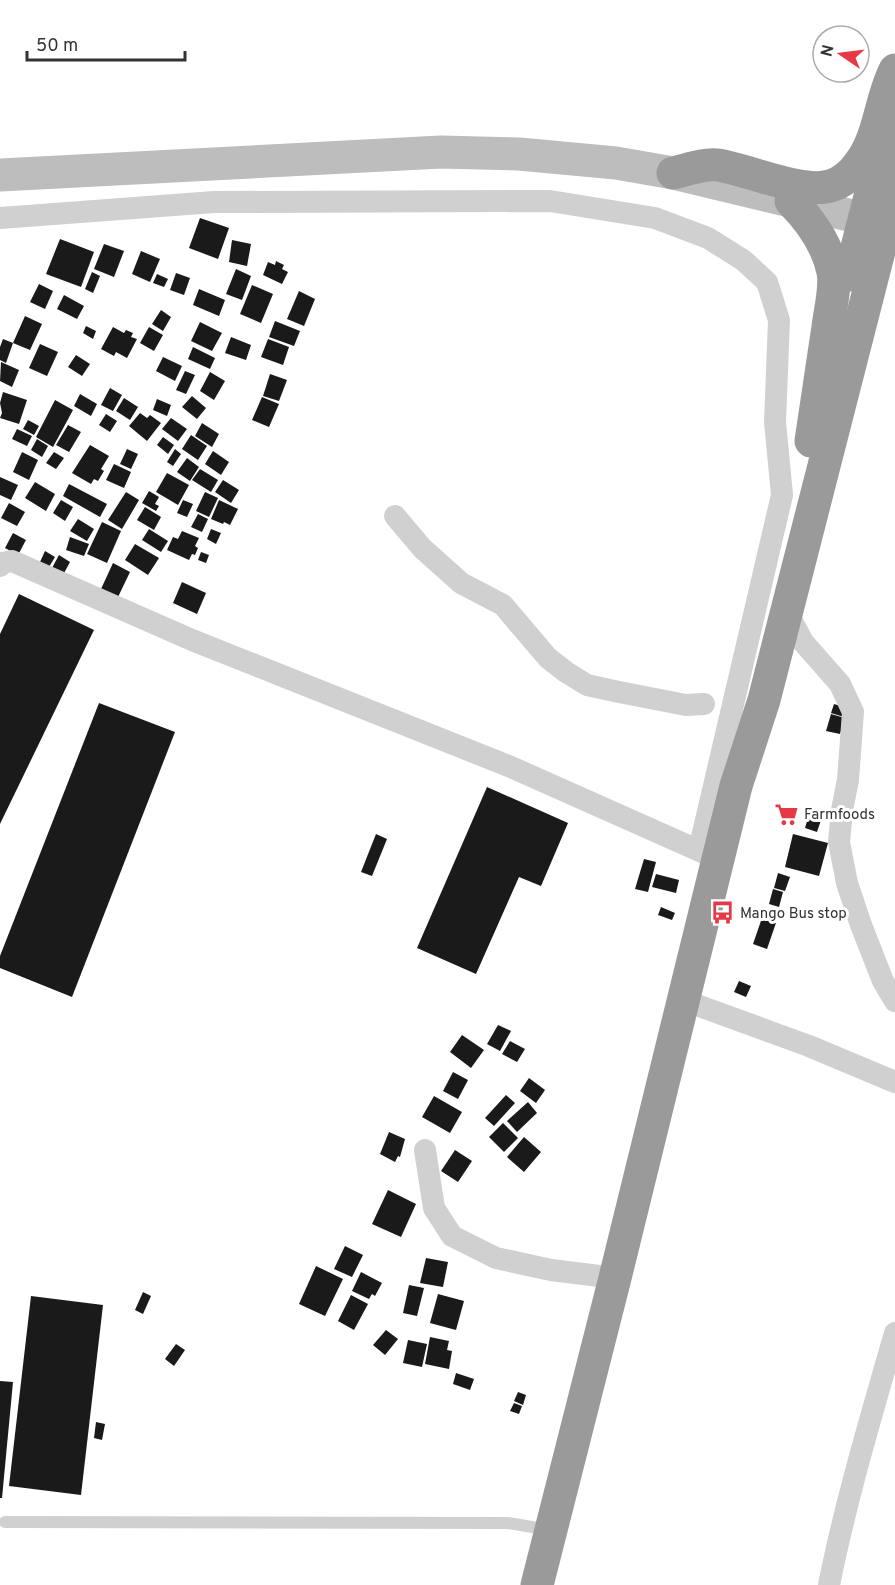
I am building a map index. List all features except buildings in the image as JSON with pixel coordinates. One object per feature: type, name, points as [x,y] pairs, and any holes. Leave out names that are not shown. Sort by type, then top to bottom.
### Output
[{"type":"highway","points":[[673,173],[716,165],[794,184],[814,187],[831,186],[848,176],[860,163],[870,145],[895,70]]},
{"type":"highway","points":[[537,1585],[683,1000],[709,854],[736,786],[764,700],[787,612],[875,221],[895,98]]},
{"type":"highway","points":[[736,786],[749,696],[811,441],[875,221],[895,179]]},
{"type":"highway","points":[[791,201],[808,218],[819,235],[828,254],[833,275],[811,441]]},
{"type":"main road","points":[[0,175],[441,152],[519,154],[570,158],[673,173],[875,221]]},
{"type":"street","points":[[0,218],[214,202],[550,201],[655,218],[708,238],[743,260],[767,282],[779,320],[775,422],[782,495],[709,854],[511,766],[192,640],[12,561],[2,563],[0,566]]},
{"type":"street","points":[[396,516],[422,548],[461,583],[503,605],[548,658],[587,685],[686,705],[704,704]]},
{"type":"street","points":[[787,612],[803,642],[840,684],[853,712],[848,780],[839,842],[847,883],[861,925],[883,981],[895,1001]]},
{"type":"street","points":[[683,1000],[809,1046],[895,1082]]},
{"type":"street","points":[[425,1150],[434,1208],[452,1236],[496,1258],[551,1270],[615,1278]]},
{"type":"street","points":[[829,1585],[850,1492],[895,1333]]},
{"type":"lane","points":[[5,1522],[508,1523],[551,1530]]},
{"type":"place","name":"Farmfoods","points":[[786,814]]},
{"type":"place","name":"Mango Bus stop","points":[[722,913]]}]
